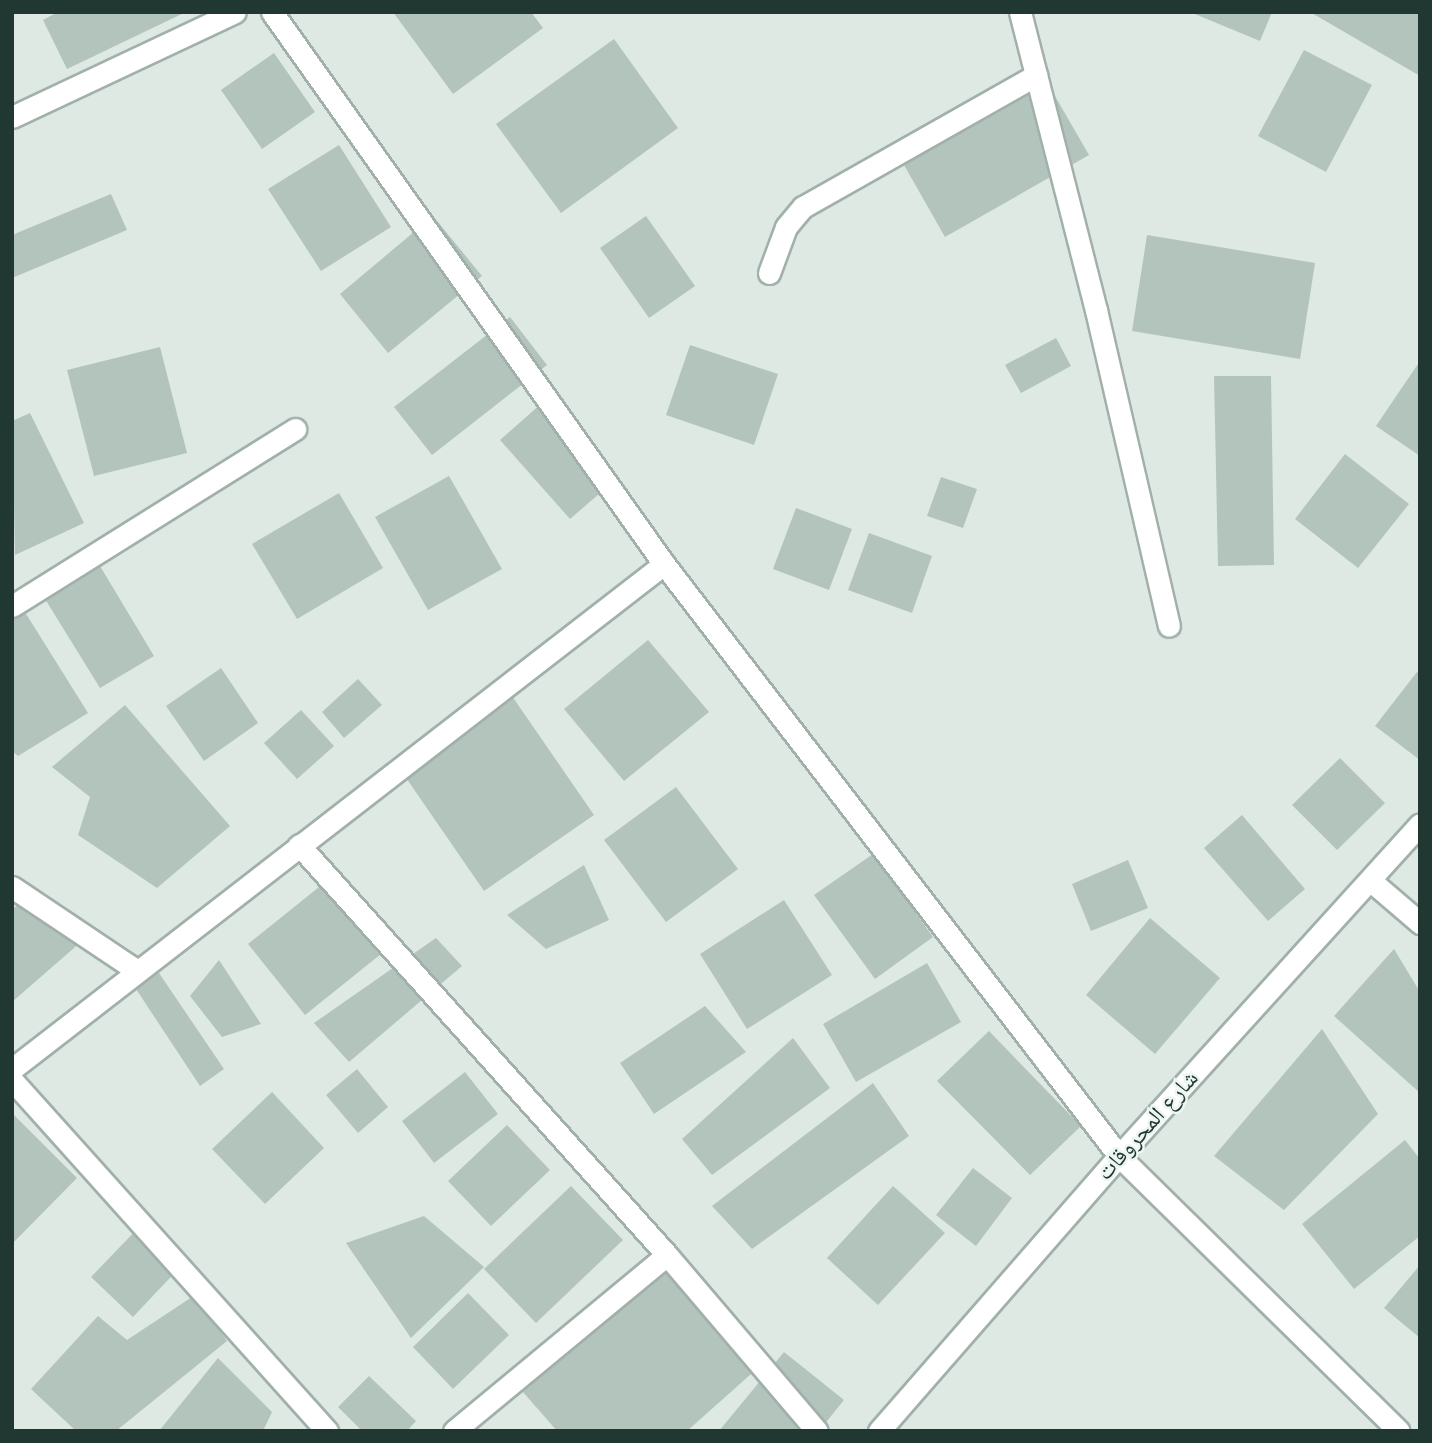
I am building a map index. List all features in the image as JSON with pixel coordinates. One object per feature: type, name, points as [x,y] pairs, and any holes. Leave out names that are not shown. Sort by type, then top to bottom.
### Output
[{"type":"street","points":[[12,117],[235,12]]},
{"type":"street","points":[[272,12],[664,564],[1119,1156],[1399,1431]]},
{"type":"street","points":[[1020,12],[1169,626]]},
{"type":"street","points":[[769,273],[786,227],[803,208],[1036,75]]},
{"type":"street","points":[[12,606],[295,429]]},
{"type":"street","points":[[12,1069],[136,970],[664,564]]},
{"type":"street","name":"شارع المحروقات","points":[[879,1431],[1119,1156],[1420,824]]},
{"type":"street","points":[[299,845],[667,1255],[817,1431]]},
{"type":"street","points":[[1371,881],[1420,923]]},
{"type":"street","points":[[12,887],[136,970]]},
{"type":"street","points":[[12,1080],[327,1431]]},
{"type":"street","points":[[454,1431],[667,1255]]},
{"type":"building","points":[[58,12],[186,12],[67,69],[43,20]]},
{"type":"building","points":[[393,12],[531,12],[543,28],[453,94]]},
{"type":"building","points":[[1190,12],[1272,12],[1260,41]]},
{"type":"building","points":[[1310,12],[1420,12],[1420,76]]},
{"type":"building","points":[[614,39],[678,128],[561,213],[496,124]]},
{"type":"building","points":[[1304,50],[1372,85],[1326,172],[1258,136]]},
{"type":"building","points":[[274,53],[315,112],[262,149],[221,90]]},
{"type":"building","points":[[1048,84],[1089,155],[945,237],[904,165]]},
{"type":"building","points":[[339,145],[391,227],[321,271],[268,189]]},
{"type":"building","points":[[111,194],[127,230],[12,278],[12,235]]},
{"type":"building","points":[[433,216],[482,276],[388,353],[340,294]]},
{"type":"building","points":[[646,216],[695,286],[649,318],[600,248]]},
{"type":"building","points":[[1147,235],[1315,263],[1300,359],[1132,331]]},
{"type":"building","points":[[510,317],[547,365],[432,455],[394,407]]},
{"type":"building","points":[[1056,338],[1071,366],[1021,393],[1005,365]]},
{"type":"building","points":[[690,345],[778,374],[754,445],[666,415]]},
{"type":"building","points":[[160,347],[187,453],[94,476],[67,370]]},
{"type":"building","points":[[1420,361],[1420,456],[1376,426]]},
{"type":"building","points":[[1214,376],[1271,376],[1274,565],[1218,566]]},
{"type":"building","points":[[543,402],[614,481],[570,519],[500,440]]},
{"type":"building","points":[[30,413],[84,523],[15,555],[12,421]]},
{"type":"building","points":[[1345,454],[1409,504],[1358,568],[1295,519]]},
{"type":"building","points":[[449,476],[502,569],[428,610],[375,517]]},
{"type":"building","points":[[941,477],[977,489],[963,528],[927,516]]},
{"type":"building","points":[[339,493],[383,568],[297,619],[252,544]]},
{"type":"building","points":[[796,508],[852,529],[829,590],[773,569]]},
{"type":"building","points":[[869,533],[932,556],[912,613],[848,590]]},
{"type":"building","points":[[100,566],[154,656],[100,688],[45,599]]},
{"type":"building","points":[[23,609],[88,713],[18,756],[12,751],[12,616]]},
{"type":"building","points":[[648,640],[709,712],[624,781],[564,709]]},
{"type":"building","points":[[221,668],[258,723],[204,761],[166,706]]},
{"type":"building","points":[[1417,672],[1420,674],[1420,760],[1375,726]]},
{"type":"building","points":[[358,679],[382,705],[344,738],[322,712]]},
{"type":"building","points":[[512,696],[594,815],[484,891],[402,772]]},
{"type":"building","points":[[125,705],[230,826],[157,888],[78,835],[90,797],[52,767]]},
{"type":"building","points":[[301,710],[334,746],[297,779],[264,743]]},
{"type":"building","points":[[1340,758],[1385,803],[1337,850],[1292,805]]},
{"type":"building","points":[[676,787],[738,869],[666,922],[604,840]]},
{"type":"building","points":[[1242,815],[1305,889],[1268,921],[1204,848]]},
{"type":"building","points":[[873,854],[933,937],[875,979],[814,895]]},
{"type":"building","points":[[1128,860],[1148,908],[1091,931],[1072,884]]},
{"type":"building","points":[[584,865],[609,920],[546,949],[507,915]]},
{"type":"building","points":[[324,883],[381,954],[305,1015],[248,944]]},
{"type":"building","points":[[37,893],[90,934],[12,1002],[12,909]]},
{"type":"building","points":[[784,900],[832,975],[747,1029],[700,954]]},
{"type":"building","points":[[1150,918],[1220,978],[1155,1054],[1086,995]]},
{"type":"building","points":[[436,938],[462,966],[349,1062],[314,1023]]},
{"type":"building","points":[[1394,949],[1420,992],[1420,1093],[1334,1016]]},
{"type":"building","points":[[219,960],[261,1024],[222,1037],[190,996]]},
{"type":"building","points":[[927,963],[961,1022],[856,1082],[823,1024]]},
{"type":"building","points":[[159,973],[224,1069],[200,1086],[136,989]]},
{"type":"building","points":[[705,1006],[746,1052],[654,1114],[620,1063]]},
{"type":"building","points":[[1322,1029],[1378,1114],[1284,1210],[1214,1156]]},
{"type":"building","points":[[989,1031],[1081,1126],[1030,1175],[937,1081]]},
{"type":"building","points":[[793,1038],[830,1088],[712,1175],[682,1139]]},
{"type":"building","points":[[357,1069],[388,1107],[358,1133],[326,1095]]},
{"type":"building","points":[[465,1072],[498,1114],[434,1163],[402,1121]]},
{"type":"building","points":[[873,1083],[909,1136],[752,1249],[712,1206]]},
{"type":"building","points":[[272,1092],[324,1148],[265,1204],[212,1149]]},
{"type":"building","points":[[12,1113],[77,1178],[12,1244]]},
{"type":"building","points":[[507,1125],[550,1170],[491,1226],[448,1181]]},
{"type":"building","points":[[1405,1140],[1420,1159],[1420,1236],[1354,1289],[1302,1224]]},
{"type":"building","points":[[973,1168],[1012,1198],[976,1246],[936,1215]]},
{"type":"building","points":[[571,1186],[623,1240],[536,1323],[484,1269]]},
{"type":"building","points":[[893,1186],[945,1233],[878,1305],[827,1258]]},
{"type":"building","points":[[424,1216],[484,1267],[411,1338],[346,1243]]},
{"type":"building","points":[[142,1224],[183,1264],[133,1317],[91,1277]]},
{"type":"building","points":[[677,1255],[769,1358],[687,1431],[557,1431],[523,1392]]},
{"type":"building","points":[[1420,1265],[1420,1338],[1384,1308]]},
{"type":"building","points":[[468,1293],[509,1335],[453,1389],[413,1347]]},
{"type":"building","points":[[195,1295],[227,1341],[116,1431],[76,1431],[31,1389],[98,1316],[127,1340]]},
{"type":"building","points":[[784,1352],[844,1400],[819,1431],[719,1431]]},
{"type":"building","points":[[218,1358],[272,1412],[263,1431],[159,1431]]},
{"type":"building","points":[[369,1376],[416,1421],[407,1431],[362,1431],[338,1407]]}]
